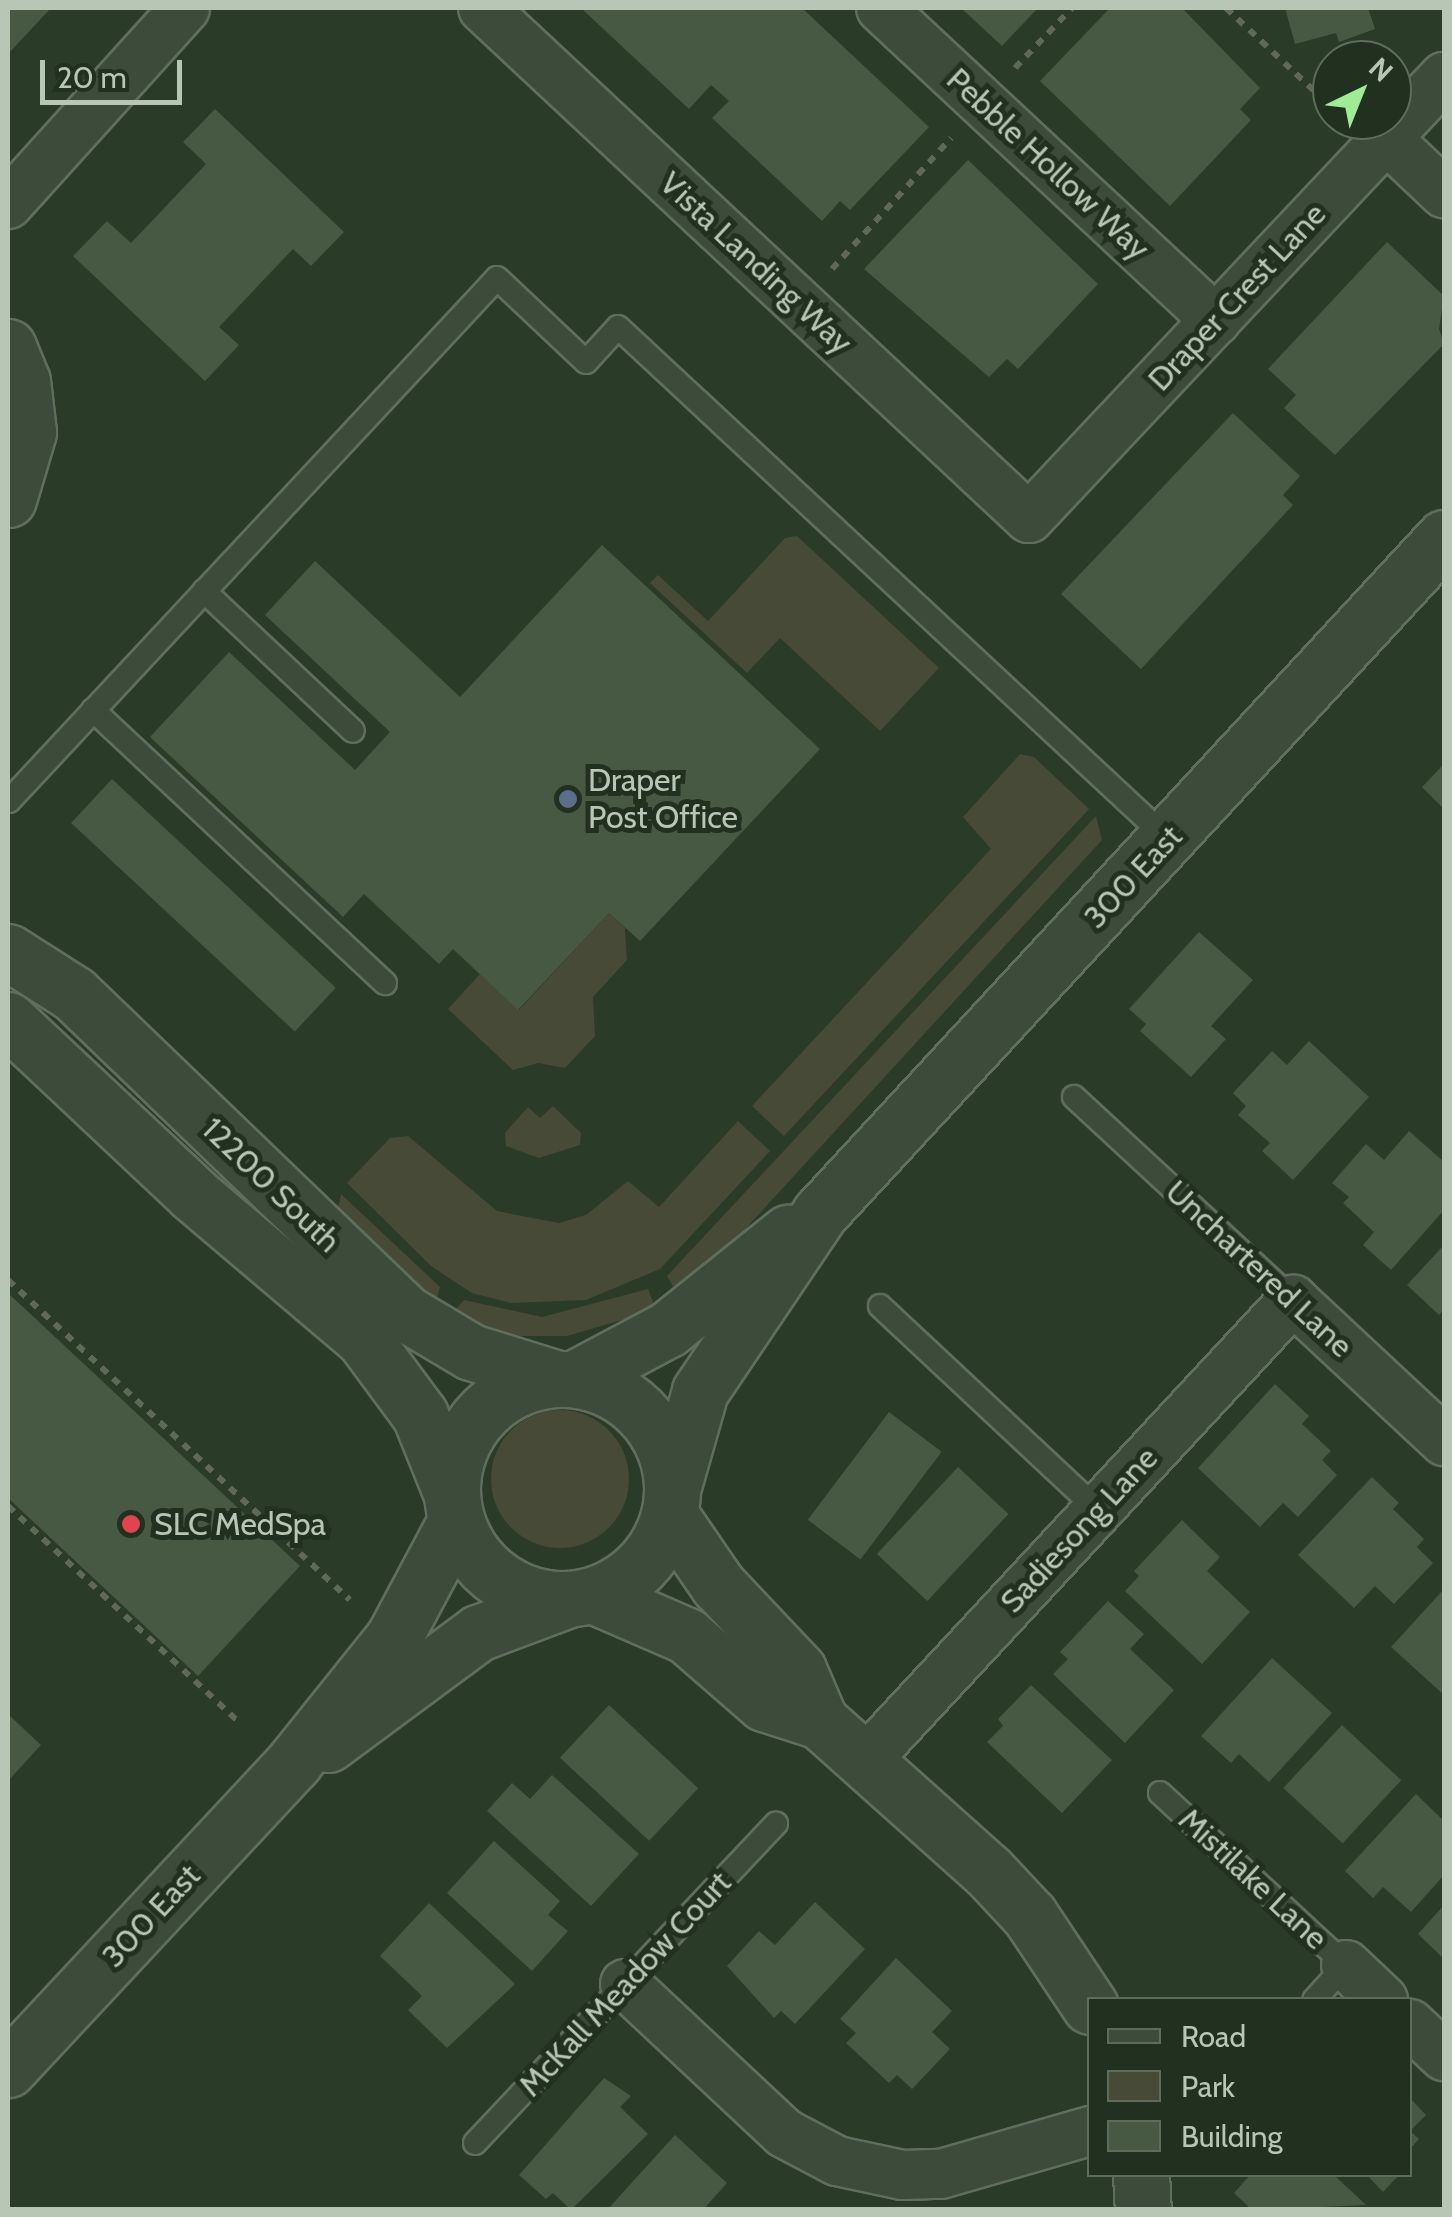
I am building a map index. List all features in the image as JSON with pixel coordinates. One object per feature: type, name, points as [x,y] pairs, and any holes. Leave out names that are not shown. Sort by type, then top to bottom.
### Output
[{"type":"street","points":[[8,204],[185,8]]},
{"type":"street","name":"Vista Landing Way","points":[[483,8],[1029,518]]},
{"type":"street","name":"Pebble Hollow Way","points":[[881,8],[1216,320]]},
{"type":"street","name":"Draper Crest Lane","points":[[1412,111],[1444,77]]},
{"type":"street","name":"Draper Crest Lane","points":[[1029,518],[1385,140]]},
{"type":"street","points":[[1387,140],[1444,193]]},
{"type":"street","points":[[8,347],[28,410],[26,452],[8,499]]},
{"type":"street","name":"300 East","points":[[672,1500],[700,1390],[820,1213],[1444,538]]},
{"type":"street","name":"12200 South","points":[[8,952],[74,994],[408,1314],[471,1352],[566,1379]]},
{"type":"street","name":"12200 South","points":[[8,1020],[193,1194],[363,1338],[420,1415],[454,1507]]},
{"type":"street","name":"300 East","points":[[566,1379],[668,1329],[820,1213]]},
{"type":"street","name":"Unchartered Lane","points":[[1293,1300],[1444,1441]]},
{"type":"street","name":"Sadiesong Lane","points":[[866,1760],[1293,1300]]},
{"type":"street","points":[[820,1721],[798,1670],[718,1585],[672,1500],[659,1436],[644,1414],[600,1385],[566,1379],[503,1395],[481,1413],[454,1464],[454,1507],[468,1548],[510,1587],[580,1598],[687,1636],[764,1702],[820,1721],[1030,1916],[1087,2002]]},
{"type":"street","points":[[580,1598],[643,1565],[672,1500]]},
{"type":"street","name":"300 East","points":[[8,2070],[294,1762],[394,1637],[454,1507]]},
{"type":"street","name":"300 East","points":[[294,1762],[362,1723],[478,1632],[580,1598]]},
{"type":"street","name":"Mistilake Lane","points":[[1346,1965],[1380,1997]]},
{"type":"street","points":[[625,1984],[784,2132],[837,2161],[903,2175],[941,2174],[1087,2133]]},
{"type":"street","points":[[1412,2026],[1444,2056]]},
{"type":"street","points":[[1141,2177],[1143,2210]]},
{"type":"lane","points":[[8,801],[496,278],[586,362],[618,327],[1168,839]]},
{"type":"lane","points":[[204,592],[353,731]]},
{"type":"lane","points":[[93,710],[385,983]]},
{"type":"lane","name":"Unchartered Lane","points":[[1074,1097],[1293,1300]]},
{"type":"lane","points":[[880,1306],[1098,1510]]},
{"type":"lane","name":"Mistilake Lane","points":[[1160,1793],[1346,1965],[1317,1997]]},
{"type":"lane","name":"McKall Meadow Court","points":[[475,2143],[776,1824]]},
{"type":"path","points":[[1002,82],[1072,8]]},
{"type":"path","points":[[1226,8],[1312,89]]},
{"type":"path","points":[[824,278],[962,126]]},
{"type":"path","points":[[8,1280],[350,1600]]},
{"type":"path","points":[[8,1506],[237,1720]]},
{"type":"green space","points":[[797,536],[939,668],[880,731],[780,638],[747,673],[650,583],[658,575],[708,621],[785,538]]},
{"type":"green space","points":[[1020,754],[1034,757],[1089,809],[784,1136],[752,1106],[991,849],[963,817]]},
{"type":"green space","points":[[1096,816],[1102,840],[716,1261],[675,1290],[667,1276]]},
{"type":"green space","points":[[609,913],[625,928],[627,960],[593,997],[595,1036],[565,1068],[538,1063],[513,1070],[448,1009],[480,974],[519,1010]]},
{"type":"green space","points":[[553,1106],[581,1133],[580,1145],[539,1158],[506,1146],[505,1133],[528,1107],[540,1118]]},
{"type":"green space","points":[[738,1121],[770,1151],[660,1269],[586,1300],[511,1303],[472,1293],[431,1266],[347,1183],[390,1138],[408,1136],[497,1211],[559,1223],[586,1215],[628,1181],[659,1207]]},
{"type":"green space","points":[[341,1194],[440,1287],[437,1298],[431,1302],[410,1287],[338,1208]]},
{"type":"green space","points":[[648,1289],[656,1310],[567,1336],[508,1336],[453,1312],[464,1300],[542,1317]]},
{"type":"green space","points":[[560,1410],[586,1415],[609,1430],[624,1453],[629,1479],[624,1505],[609,1528],[586,1543],[560,1548],[534,1543],[511,1528],[496,1505],[491,1479],[496,1453],[511,1430],[534,1415]]},
{"type":"building","points":[[8,8],[51,8],[8,54]]},
{"type":"building","points":[[581,8],[802,8],[929,127],[850,210],[840,201],[822,221],[712,118],[729,101],[711,85],[689,109]]},
{"type":"building","points":[[961,8],[1038,8],[1002,46]]},
{"type":"building","points":[[1110,8],[1182,8],[1260,88],[1240,109],[1251,120],[1170,206],[1040,81]]},
{"type":"building","points":[[1285,8],[1368,8],[1375,29],[1345,40],[1338,40],[1336,33],[1295,44]]},
{"type":"building","points":[[215,109],[344,232],[311,266],[293,249],[219,327],[239,345],[205,381],[73,256],[107,221],[131,243],[206,164],[183,142]]},
{"type":"building","points":[[968,160],[1098,284],[1018,369],[1007,359],[989,377],[864,269]]},
{"type":"building","points":[[1387,242],[1444,296],[1439,329],[1444,344],[1335,455],[1284,408],[1296,395],[1268,369]]},
{"type":"building","points":[[1233,413],[1300,476],[1283,495],[1293,505],[1141,669],[1061,594]]},
{"type":"building","name":"Draper Post Office","points":[[602,545],[820,749],[640,941],[609,913],[518,1010],[453,949],[439,964],[364,894],[343,917],[150,737],[229,652],[355,770],[390,732],[265,615],[315,561],[460,697]]},
{"type":"building","points":[[1444,764],[1444,809],[1422,787]]},
{"type":"building","points":[[112,779],[336,988],[295,1032],[71,823]]},
{"type":"building","points":[[1199,932],[1253,980],[1211,1026],[1226,1039],[1191,1077],[1140,1031],[1146,1024],[1129,1009]]},
{"type":"building","points":[[1309,1041],[1369,1097],[1293,1180],[1262,1151],[1270,1143],[1238,1115],[1246,1106],[1233,1093],[1272,1051],[1287,1065]]},
{"type":"building","points":[[1409,1131],[1444,1162],[1444,1210],[1391,1270],[1363,1245],[1374,1232],[1343,1203],[1349,1197],[1332,1183],[1366,1144],[1384,1160]]},
{"type":"building","points":[[1444,1245],[1444,1309],[1439,1315],[1407,1285]]},
{"type":"building","points":[[8,1293],[300,1566],[198,1676],[8,1498]]},
{"type":"building","points":[[1275,1384],[1309,1416],[1302,1424],[1331,1451],[1322,1460],[1337,1475],[1298,1517],[1283,1503],[1260,1527],[1198,1468]]},
{"type":"building","points":[[889,1412],[942,1452],[860,1560],[808,1520]]},
{"type":"building","points":[[958,1467],[1008,1514],[927,1601],[877,1554]]},
{"type":"building","points":[[1372,1477],[1399,1503],[1393,1509],[1424,1539],[1417,1547],[1433,1563],[1394,1604],[1375,1586],[1354,1608],[1298,1555]]},
{"type":"building","points":[[1182,1520],[1220,1557],[1207,1571],[1250,1612],[1202,1664],[1125,1591],[1139,1576],[1134,1571]]},
{"type":"building","points":[[1444,1589],[1444,1695],[1391,1647]]},
{"type":"building","points":[[1108,1601],[1144,1634],[1130,1649],[1174,1690],[1125,1743],[1053,1674],[1068,1659],[1060,1652]]},
{"type":"building","points":[[1272,1658],[1332,1713],[1269,1782],[1239,1754],[1231,1763],[1201,1736]]},
{"type":"building","points":[[1031,1685],[1112,1760],[1062,1813],[987,1742],[1003,1726],[998,1719]]},
{"type":"building","points":[[609,1705],[698,1788],[649,1841],[560,1758]]},
{"type":"building","points":[[8,1714],[41,1745],[8,1781]]},
{"type":"building","points":[[1342,1725],[1401,1780],[1343,1843],[1283,1788]]},
{"type":"building","points":[[552,1775],[639,1854],[591,1906],[487,1811],[512,1783],[530,1799]]},
{"type":"building","points":[[1416,1794],[1444,1821],[1444,1875],[1411,1912],[1383,1887],[1373,1898],[1345,1871]]},
{"type":"building","points":[[494,1841],[560,1901],[548,1915],[568,1931],[532,1971],[447,1893]]},
{"type":"building","points":[[815,1902],[865,1949],[795,2024],[781,2011],[774,2018],[727,1966],[759,1931],[775,1945]]},
{"type":"building","points":[[429,1903],[515,1984],[447,2048],[408,2010],[422,1996],[380,1956]]},
{"type":"building","points":[[1444,1905],[1444,1959],[1418,1934]]},
{"type":"building","points":[[896,1958],[952,2011],[932,2032],[950,2049],[912,2089],[897,2075],[889,2083],[846,2043],[856,2033],[840,2019]]},
{"type":"building","points":[[604,2078],[631,2096],[620,2107],[648,2134],[571,2210],[553,2193],[546,2199],[519,2175]]},
{"type":"building","points":[[1412,2100],[1426,2115],[1412,2129]]},
{"type":"building","points":[[675,2135],[727,2183],[703,2210],[607,2210]]},
{"type":"building","points":[[1248,2177],[1336,2177],[1366,2205],[1252,2210],[1234,2193]]},
{"type":"building","points":[[1369,2177],[1397,2177],[1383,2192]]},
{"type":"place","name":"Draper Post Office","points":[[568,799]]},
{"type":"place","name":"SLC MedSpa","points":[[131,1524]]}]
